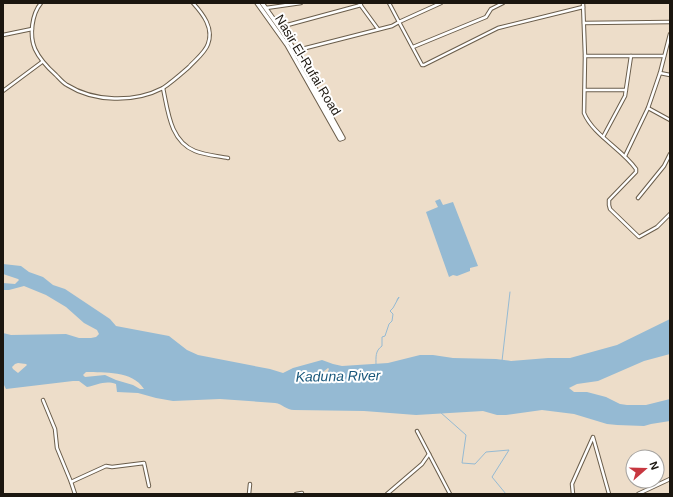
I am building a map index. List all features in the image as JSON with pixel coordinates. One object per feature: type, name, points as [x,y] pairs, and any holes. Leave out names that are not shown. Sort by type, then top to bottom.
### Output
[{"type":"main road","name":"Nasir El-Rufai Road","points":[[257,3],[280,33],[316,93]]},
{"type":"main road","name":"Nasir El-Rufai Road","points":[[262,3],[280,27],[294,50],[316,93]]},
{"type":"main road","points":[[316,93],[343,138],[340,140]]},
{"type":"street","points":[[41,3],[34,16],[32,29],[33,45],[42,62],[66,85],[97,98],[140,96],[163,88],[183,72],[201,54],[208,44],[208,26],[204,15],[193,3]]},
{"type":"street","points":[[266,8],[301,3]]},
{"type":"street","points":[[389,3],[422,65],[498,28],[583,5],[586,56],[583,108],[585,116],[603,137],[625,156],[636,169],[636,172],[609,200],[610,209],[639,237],[657,227],[670,214]]},
{"type":"street","points":[[294,50],[392,26],[441,3]]},
{"type":"street","points":[[413,47],[486,17],[491,9],[503,3]]},
{"type":"street","points":[[280,27],[360,4],[378,29]]},
{"type":"street","points":[[584,23],[670,22]]},
{"type":"street","points":[[3,35],[32,29]]},
{"type":"street","points":[[625,156],[648,108],[660,73],[670,34]]},
{"type":"street","points":[[586,56],[664,56]]},
{"type":"street","points":[[603,137],[622,102],[626,90],[631,56]]},
{"type":"street","points":[[3,91],[42,62]]},
{"type":"street","points":[[660,73],[670,75]]},
{"type":"street","points":[[163,88],[170,120],[179,140],[185,146],[196,151],[228,158]]},
{"type":"street","points":[[585,90],[626,90]]},
{"type":"street","points":[[648,108],[670,120]]},
{"type":"street","points":[[638,198],[664,166],[670,154]]},
{"type":"street","points":[[43,400],[55,429],[57,448],[75,494]]},
{"type":"street","points":[[417,431],[450,494]]},
{"type":"street","points":[[573,494],[572,484],[593,437],[610,494]]},
{"type":"street","points":[[387,494],[393,492],[415,469],[422,464],[429,454]]},
{"type":"street","points":[[71,482],[106,466],[112,467],[144,463],[149,486]]},
{"type":"street","points":[[638,494],[670,480]]},
{"type":"street","points":[[249,494],[250,484]]},
{"type":"street","points":[[296,494],[302,493]]},
{"type":"water","points":[[440,199],[443,205],[453,202],[478,266],[470,268],[470,271],[457,276],[453,275],[449,277],[426,212],[438,207],[435,201]]},
{"type":"water","name":"Kaduna River","points":[[3,264],[21,266],[29,272],[43,277],[53,285],[65,289],[110,319],[116,326],[169,336],[187,350],[198,355],[270,369],[283,373],[293,368],[322,360],[342,366],[388,363],[420,355],[511,361],[570,358],[617,345],[670,319],[670,354],[644,361],[598,381],[577,384],[569,388],[574,392],[587,392],[606,397],[620,404],[627,405],[646,405],[670,399],[670,421],[644,426],[617,425],[607,424],[574,414],[542,410],[506,415],[497,415],[483,411],[416,415],[364,411],[294,410],[275,403],[220,399],[173,401],[138,393],[117,392],[116,384],[112,383],[87,387],[79,381],[6,389],[3,383],[3,333],[11,335],[66,334],[79,338],[96,337],[99,334],[97,330],[84,323],[66,307],[46,295],[24,286],[3,290],[3,283],[15,284],[19,280],[3,274]],"holes":[[[18,363],[27,365],[18,373],[12,367]],[[328,368],[329,369],[327,373],[329,374],[325,377],[320,377],[315,373],[323,372]],[[86,372],[117,374],[132,378],[144,389],[140,389],[105,375],[85,377],[83,375]]]},
{"type":"waterway","points":[[502,361],[510,292]]},
{"type":"waterway","name":"Kaduna River","points":[[376,365],[377,352],[382,346],[382,337],[385,336],[389,324],[392,321],[393,314],[390,311],[399,297],[397,300]]},
{"type":"waterway","points":[[440,412],[466,435],[462,463],[475,464],[486,452],[509,450],[492,477],[506,494]]}]
